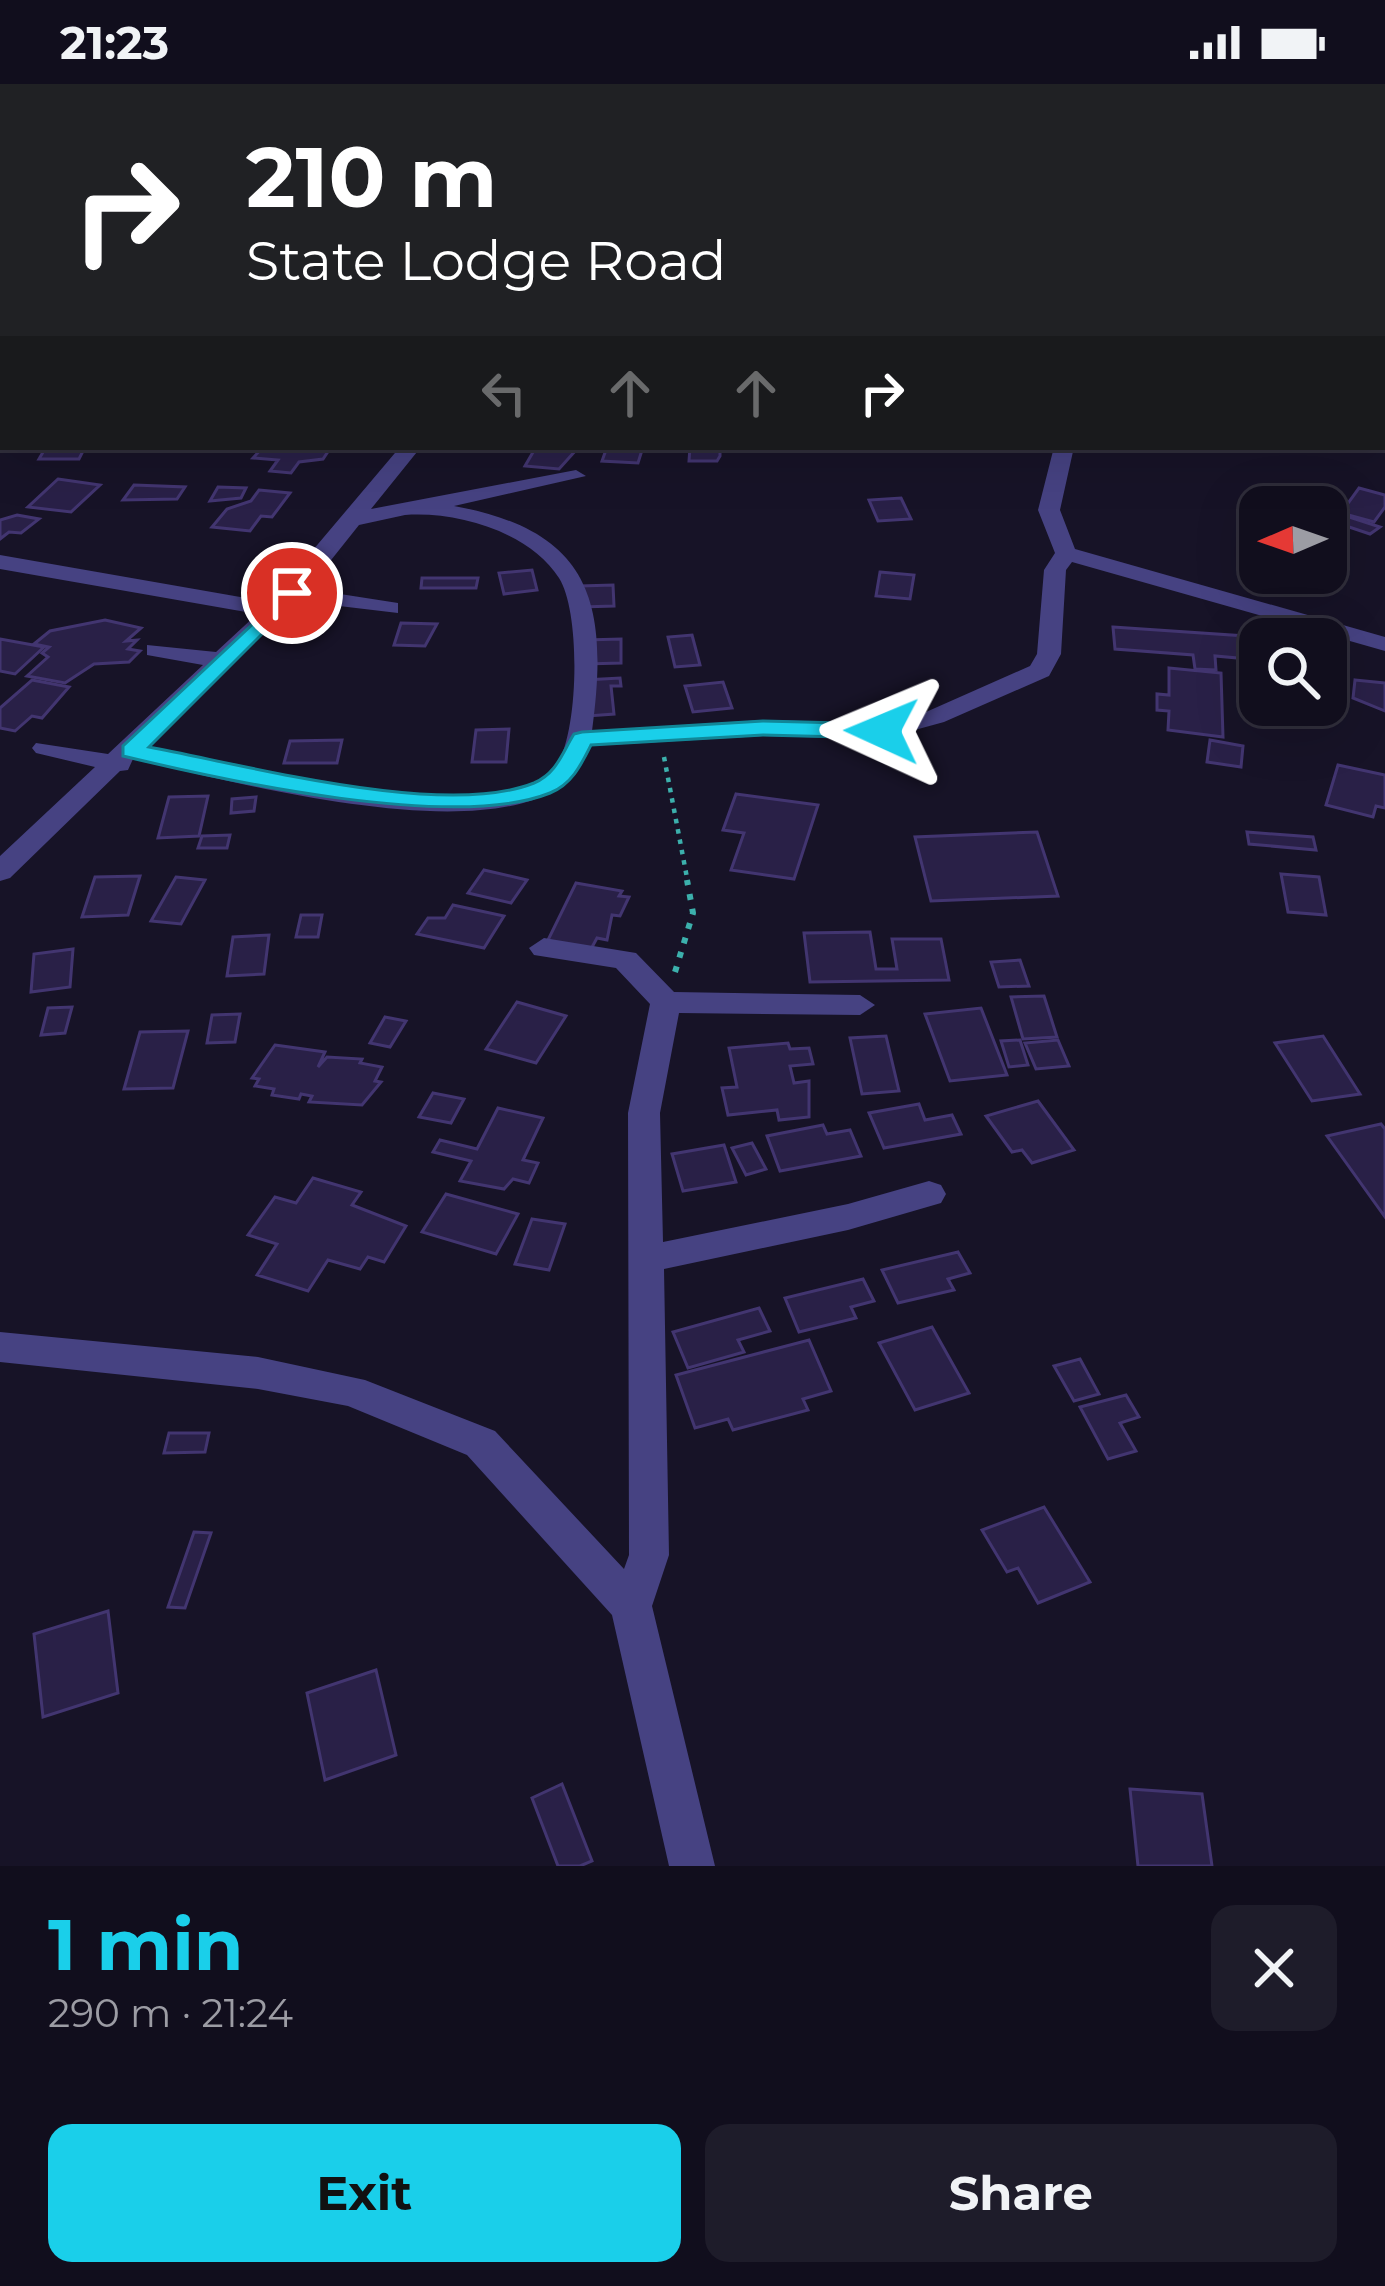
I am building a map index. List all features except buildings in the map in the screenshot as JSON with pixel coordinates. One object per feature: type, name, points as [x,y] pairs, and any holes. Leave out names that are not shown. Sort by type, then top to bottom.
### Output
[{"type":"street","points":[[0,872],[283,602],[357,519],[408,450]]},
{"type":"street","points":[[1063,450],[1049,510],[1066,553]]},
{"type":"street","points":[[357,519],[524,482],[576,476]]},
{"type":"street","points":[[45,748],[392,798],[491,800],[545,787],[567,771],[582,739],[578,590],[546,551],[515,531],[417,508]]},
{"type":"street","points":[[1066,553],[1266,618]]},
{"type":"street","points":[[582,739],[796,727],[882,731],[935,717],[1040,671],[1049,654],[1055,570],[1066,553]]},
{"type":"street","points":[[0,562],[283,602],[390,608]]},
{"type":"street","points":[[1347,638],[1385,644]]},
{"type":"street","points":[[155,650],[219,660]]},
{"type":"street","points":[[544,948],[625,960],[666,1002],[860,1005]]},
{"type":"street","points":[[631,1606],[649,1555],[642,1260],[644,1113],[666,1002]]},
{"type":"street","points":[[642,1260],[848,1217],[929,1194]]},
{"type":"street","points":[[0,1347],[258,1373],[352,1391],[481,1443],[631,1606],[692,1866]]},
{"type":"path","points":[[659,736],[693,913],[666,1002]]},
{"type":"route","points":[[292,593],[219,660],[132,751],[318,788],[427,801],[491,800],[545,787],[567,771],[582,739],[796,727],[882,731]]}]
